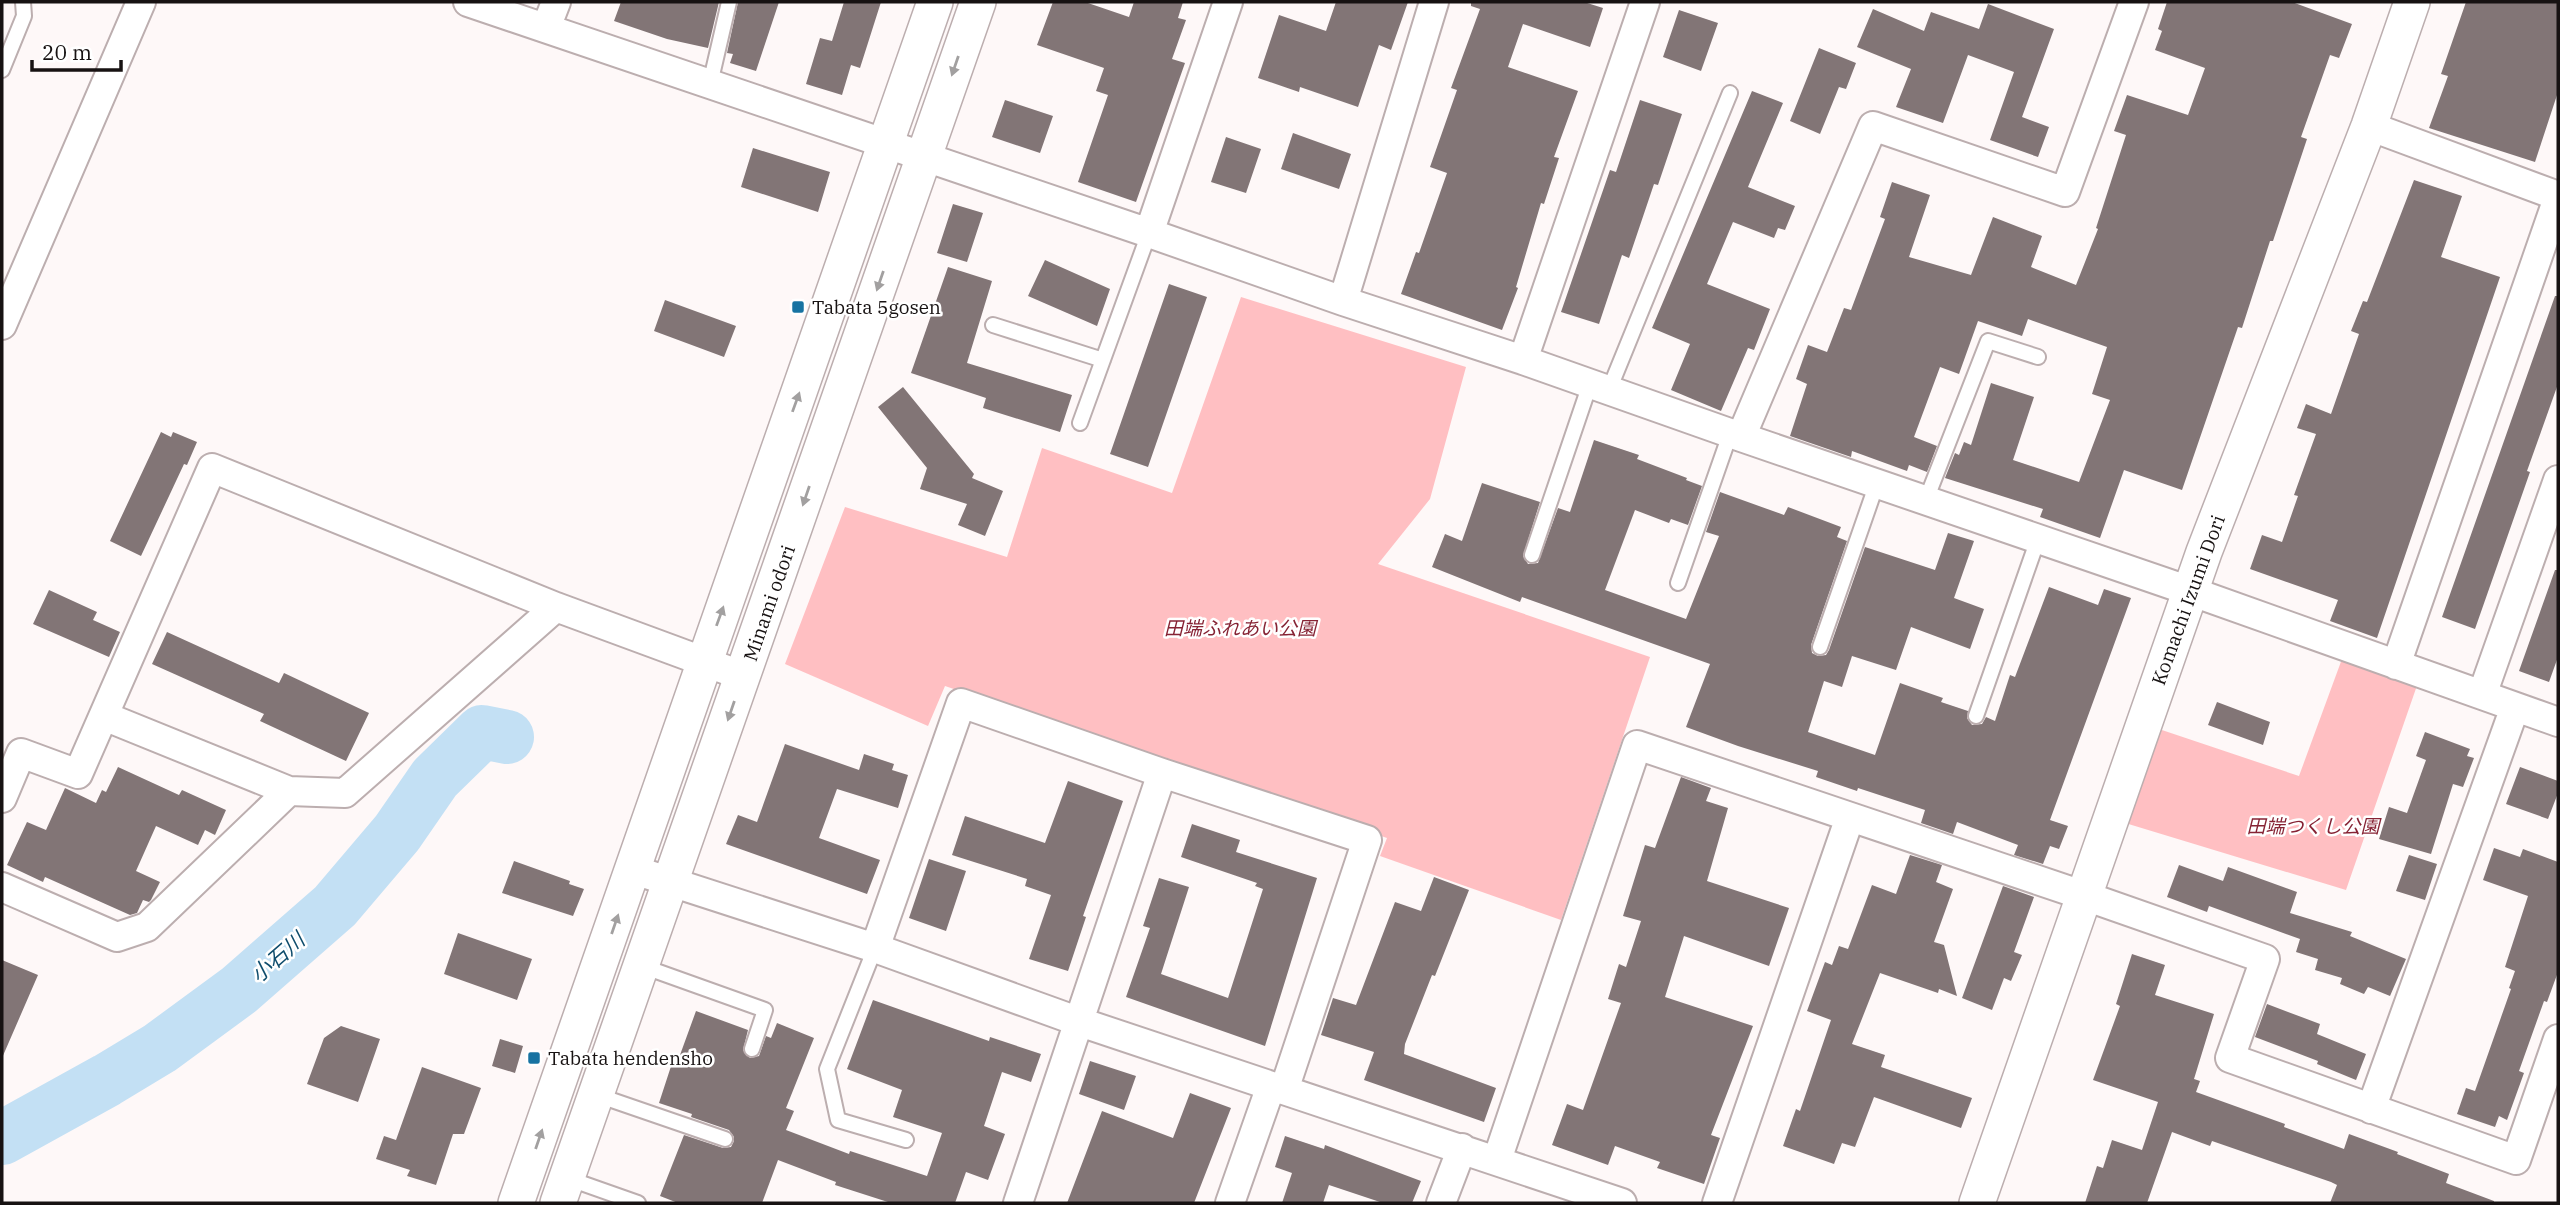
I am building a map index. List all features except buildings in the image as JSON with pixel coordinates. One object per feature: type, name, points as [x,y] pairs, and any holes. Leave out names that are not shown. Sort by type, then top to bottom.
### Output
[{"type":"street","points":[[2,325],[141,2]]},
{"type":"street","points":[[468,2],[1149,233],[1343,302],[1523,360],[2190,591],[2558,722]]},
{"type":"street","points":[[547,28],[556,2]]},
{"type":"street","points":[[516,1203],[936,2]]},
{"type":"street","name":"Minami odori","points":[[563,1191],[978,2]]},
{"type":"street","points":[[1149,233],[1228,2]]},
{"type":"street","points":[[1343,302],[1434,2]]},
{"type":"street","points":[[1523,360],[1645,2]]},
{"type":"street","points":[[1736,435],[1873,126],[2065,192],[2134,2]]},
{"type":"street","name":"Komachi Izumi Dori","points":[[1977,1203],[2190,591],[2369,126],[2412,2]]},
{"type":"street","points":[[2369,126],[2558,197],[2396,665]]},
{"type":"street","points":[[2,798],[22,753],[78,774],[212,468],[555,607],[743,676]]},
{"type":"street","points":[[2482,695],[2558,480]]},
{"type":"street","points":[[104,716],[289,791],[345,793],[555,607]]},
{"type":"street","points":[[875,948],[961,703],[1367,840],[1277,1088],[1230,1203]]},
{"type":"street","points":[[2371,1109],[2515,707]]},
{"type":"street","points":[[1497,1160],[1637,745],[2085,895],[2265,959],[2230,1058],[2516,1160],[2558,1039]]},
{"type":"street","points":[[1018,1203],[1162,773]]},
{"type":"street","points":[[2,887],[117,937],[147,927],[289,791]]},
{"type":"street","points":[[1717,1203],[1850,817]]},
{"type":"street","points":[[634,870],[875,948],[1080,1022],[1622,1203]]},
{"type":"street","points":[[1441,1203],[1462,1148]]},
{"type":"lane","points":[[2,70],[24,16],[23,2]]},
{"type":"lane","points":[[710,84],[729,2]]},
{"type":"lane","points":[[1532,555],[1600,387],[1730,93]]},
{"type":"lane","points":[[1080,423],[1149,233]]},
{"type":"lane","points":[[993,325],[1103,360]]},
{"type":"lane","points":[[1926,500],[1988,341],[2038,357]]},
{"type":"lane","points":[[1678,583],[1736,435]]},
{"type":"lane","points":[[1820,647],[1877,483]]},
{"type":"lane","points":[[1976,716],[2038,539]]},
{"type":"lane","points":[[875,948],[827,1069],[838,1120],[906,1140]]},
{"type":"lane","points":[[642,966],[765,1010],[752,1049]]},
{"type":"lane","points":[[596,1095],[725,1139]]},
{"type":"lane","points":[[563,1191],[638,1203]]},
{"type":"green space","name":"田端ふれあい公園","points":[[1241,297],[1466,367],[1430,499],[1378,564],[1650,657],[1561,920],[1380,856],[1387,838],[945,686],[928,726],[785,664],[845,507],[1007,557],[1042,448],[1172,493]]},
{"type":"green space","name":"田端つくし公園","points":[[2346,648],[2421,674],[2346,890],[2112,819],[2144,724],[2299,776]]},
{"type":"waterway","name":"小石川","points":[[2,1138],[160,1048],[239,990],[335,906],[397,833],[435,778],[482,732],[507,737]]},
{"type":"place","name":"Tabata 5gosen","points":[[798,307]]},
{"type":"place","name":"Tabata hendensho","points":[[534,1058]]}]
